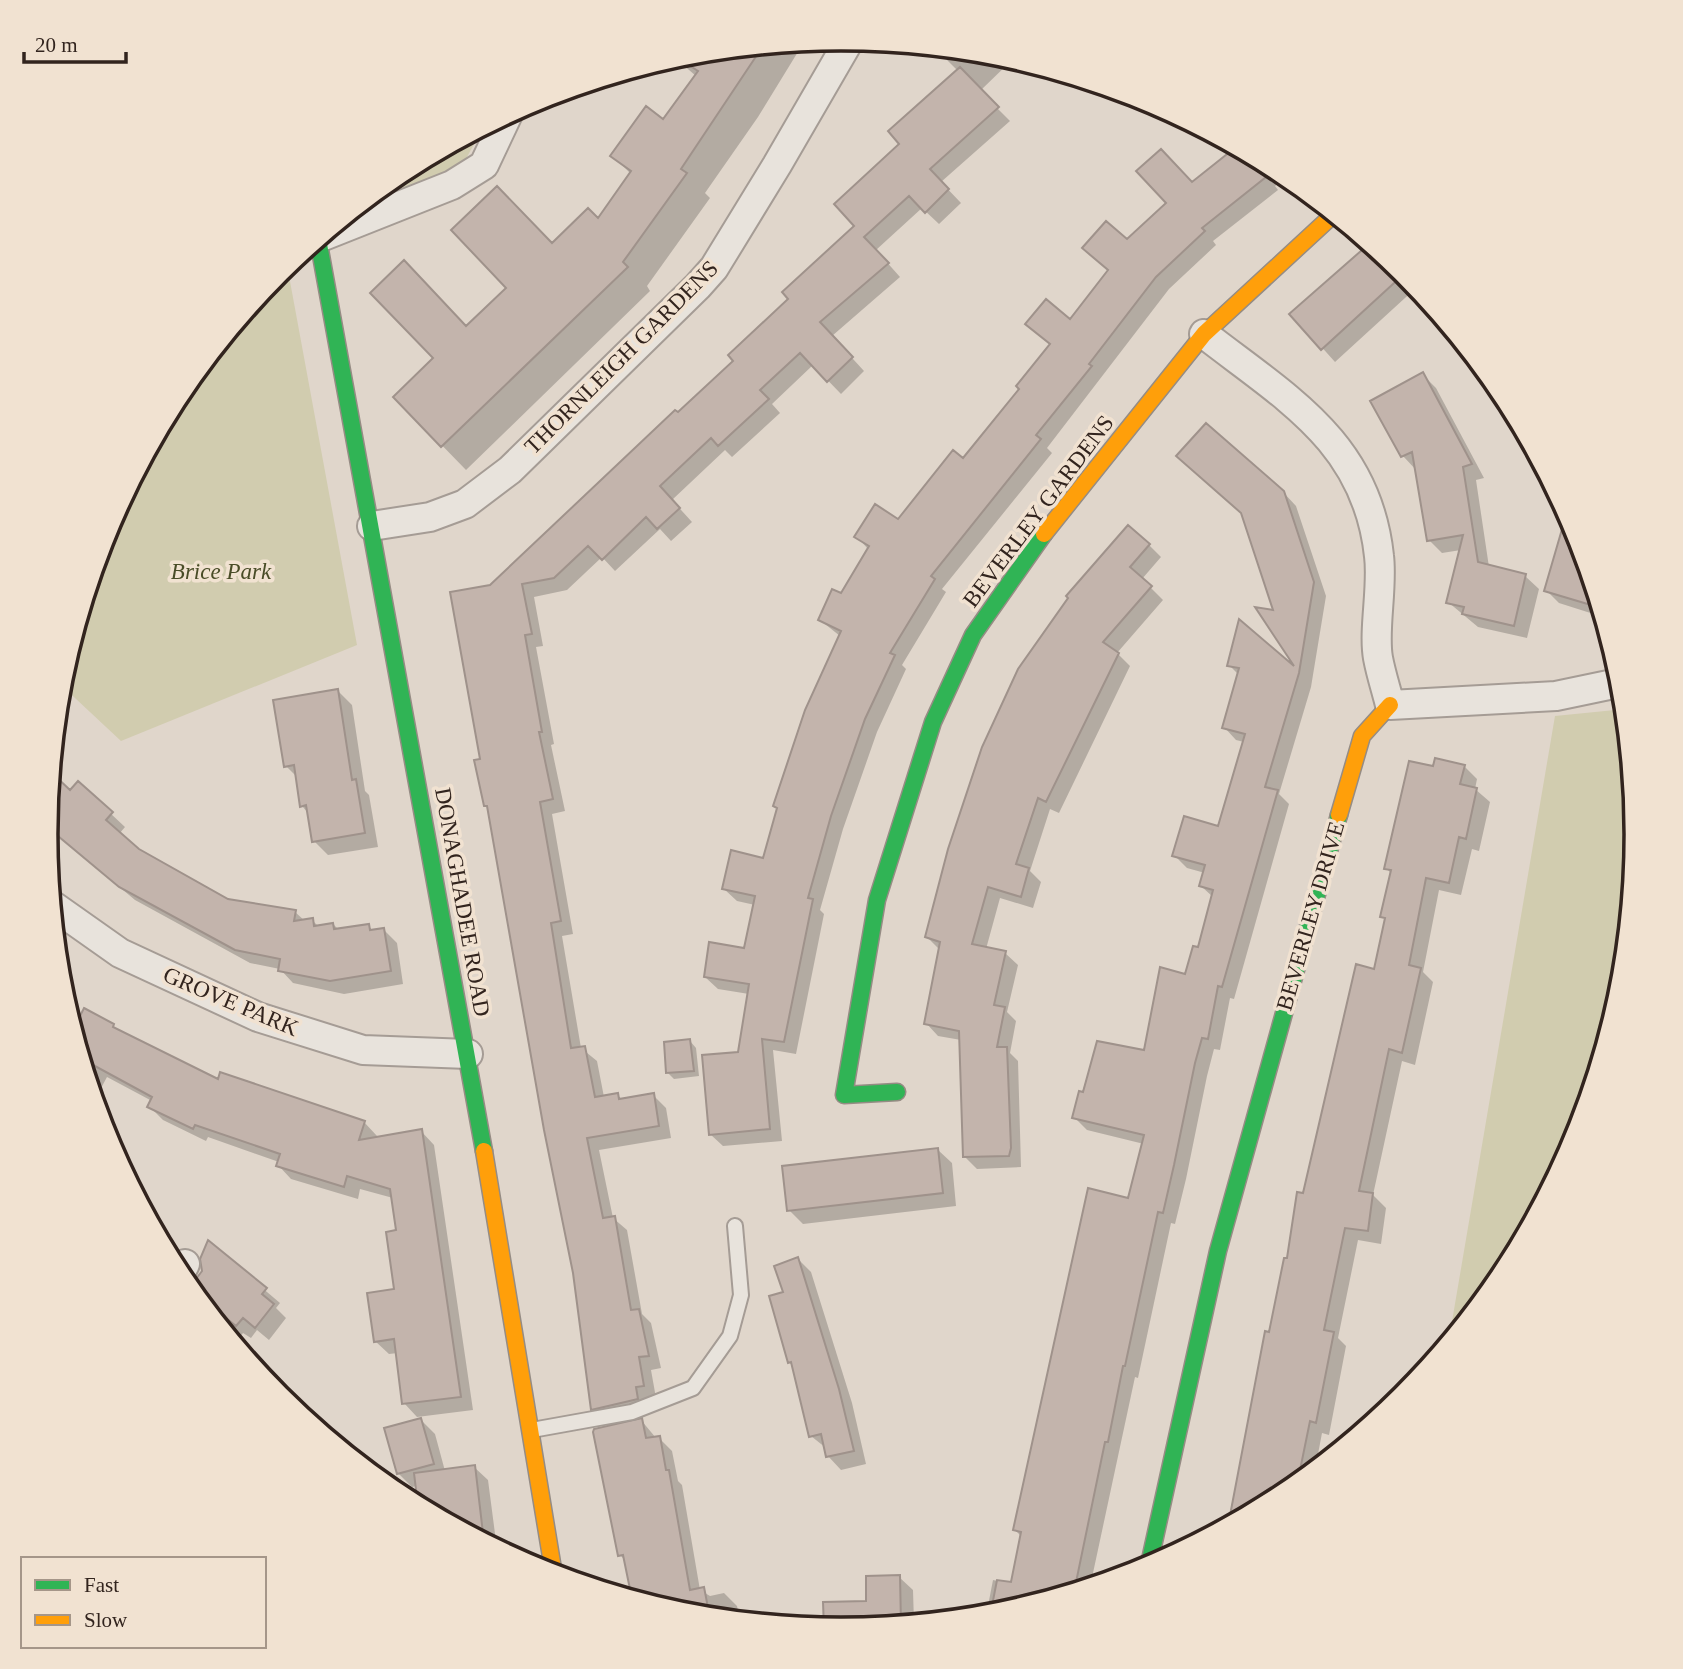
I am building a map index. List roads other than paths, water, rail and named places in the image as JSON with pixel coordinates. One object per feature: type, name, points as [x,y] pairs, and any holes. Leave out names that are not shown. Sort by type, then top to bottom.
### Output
[{"type":"street","name":"THORNLEIGH GARDENS","points":[[372,526],[430,517],[465,504],[510,470],[698,286],[713,268],[778,165],[843,51]]},
{"type":"street","points":[[347,227],[439,190],[484,165],[501,129]]},
{"type":"street","name":"BEVERLEY GARDENS","points":[[897,1092],[844,1095],[877,900],[933,722],[973,635],[1033,548],[1204,334],[1328,220]]},
{"type":"street","name":"DONAGHADEE ROAD","points":[[321,249],[468,1054],[552,1563]]},
{"type":"street","points":[[1204,334],[1322,428],[1351,466],[1371,513],[1380,558],[1377,656],[1390,705],[1556,696],[1610,684]]},
{"type":"street","name":"BEVERLEY DRIVE","points":[[1151,1554],[1218,1251],[1300,947],[1362,736],[1390,705]]},
{"type":"street","name":"GROVE PARK","points":[[62,912],[120,953],[258,1017],[363,1050],[468,1054]]},
{"type":"lane","points":[[532,1430],[632,1412],[693,1388],[730,1336],[741,1295],[736,1226]]},
{"type":"park label","name":"Brice Park","points":[[221,571]]}]
